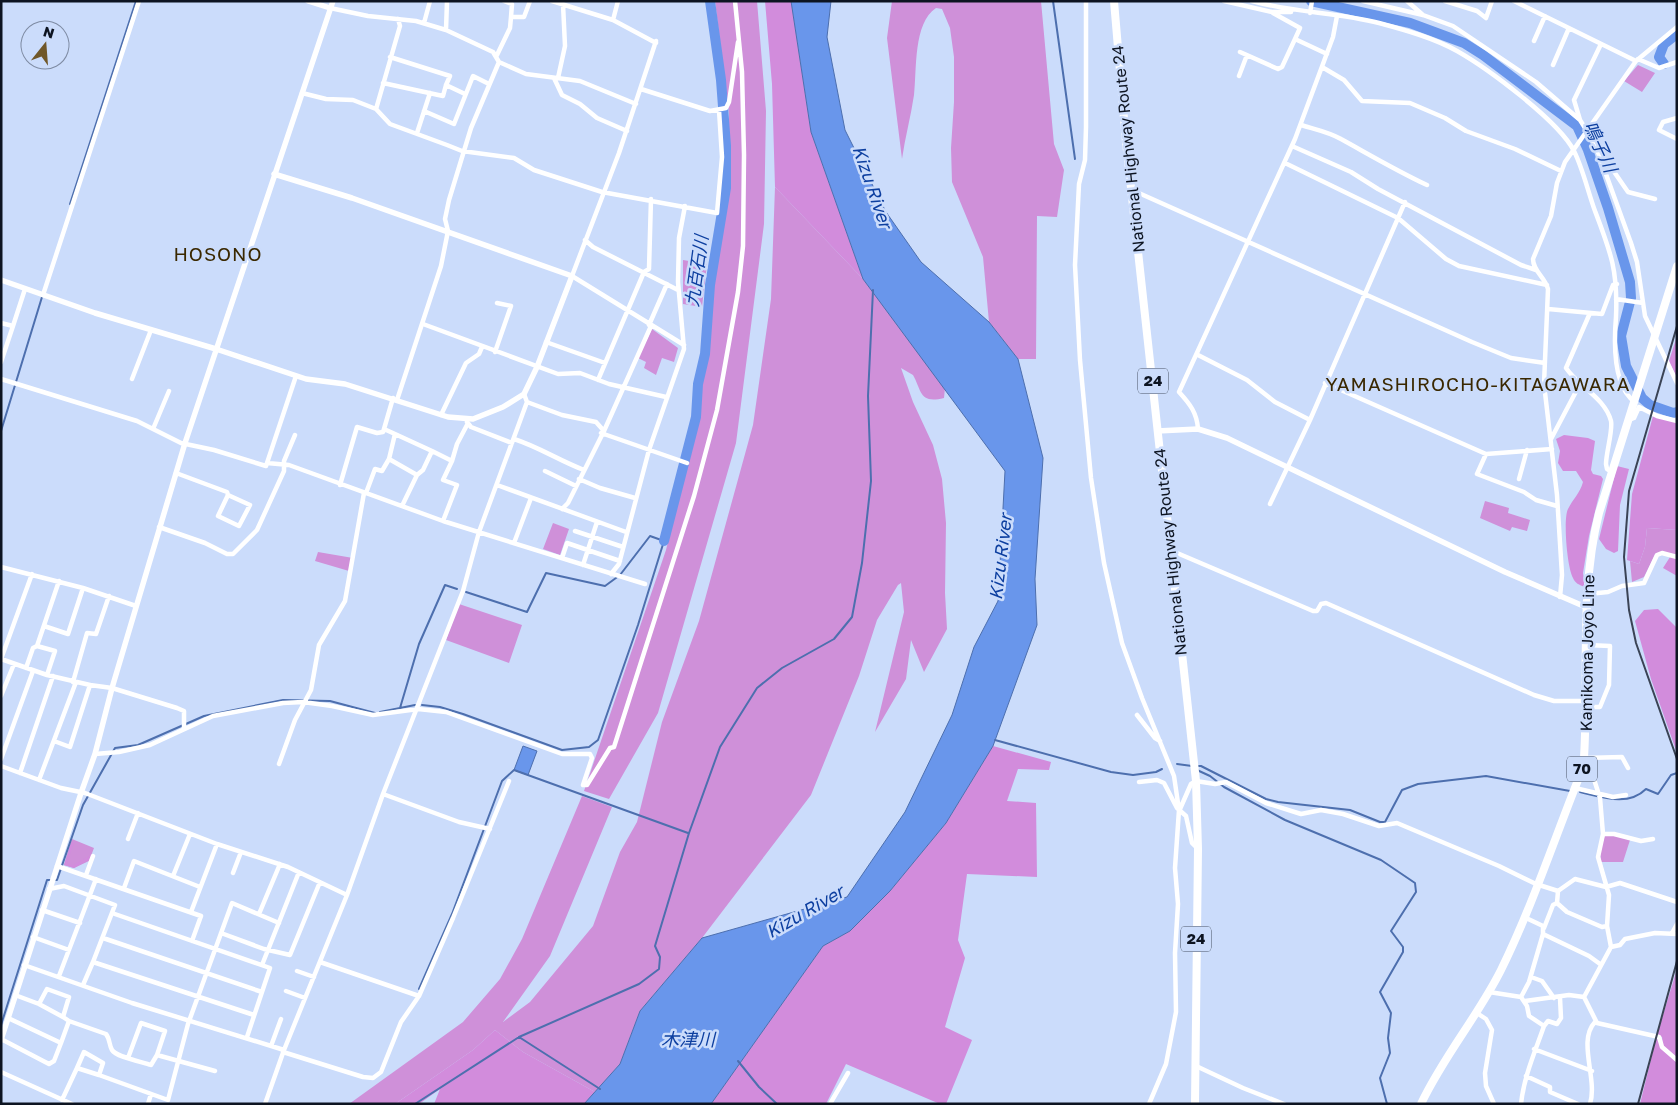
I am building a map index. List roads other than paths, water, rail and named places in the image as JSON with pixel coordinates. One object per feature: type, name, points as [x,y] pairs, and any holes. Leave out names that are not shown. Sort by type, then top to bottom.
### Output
[{"type":"main road","name":"National Highway Route 24","points":[[1114,1],[1157,431],[1196,778],[1198,849],[1195,1104]]},
{"type":"main road","name":"Kamikoma Joyo Line","points":[[1421,1104],[1431,1082],[1477,1013],[1524,917],[1584,762],[1588,594],[1594,538],[1612,472],[1677,266]]},
{"type":"street","points":[[44,295],[139,1]]},
{"type":"street","points":[[308,1],[330,8],[424,23],[446,30],[497,55]]},
{"type":"street","points":[[69,1021],[53,1064],[1,1040],[80,793],[95,754],[112,688],[185,443],[333,1]]},
{"type":"street","points":[[424,23],[430,1]]},
{"type":"street","points":[[446,30],[447,1]]},
{"type":"street","points":[[340,485],[357,426],[377,433],[383,432],[423,324],[441,266],[448,231],[445,220],[449,200],[466,151],[471,128],[499,62],[497,55],[510,28],[512,4],[504,1]]},
{"type":"street","points":[[511,17],[524,17],[530,1]]},
{"type":"street","points":[[443,521],[457,485],[443,480],[467,422],[488,414],[524,394],[537,367],[627,131],[656,42],[613,20],[552,1]]},
{"type":"street","points":[[613,20],[618,1]]},
{"type":"street","points":[[95,754],[119,752],[150,745],[213,716],[283,703],[304,702],[373,715],[418,710],[446,712],[562,754],[590,754],[592,758],[583,785],[587,785],[610,748],[614,747],[694,496],[717,410],[743,246],[744,146],[742,72],[735,1]]},
{"type":"street","points":[[1086,1],[1085,160],[1079,184],[1076,265],[1083,403],[1098,529],[1114,611],[1131,668],[1174,776],[1179,810],[1175,868],[1178,904],[1175,953],[1176,1012],[1166,1064],[1148,1104]]},
{"type":"street","points":[[1224,1],[1272,12],[1310,12],[1378,23],[1437,42],[1457,52],[1551,121],[1575,149],[1610,248],[1617,284],[1613,336],[1615,359],[1626,393],[1635,402]]},
{"type":"street","points":[[1252,1],[1295,11]]},
{"type":"street","points":[[1310,12],[1312,1]]},
{"type":"street","points":[[1363,1],[1423,15],[1453,26],[1494,52],[1559,99],[1580,120],[1628,192],[1655,199]]},
{"type":"street","points":[[1407,1],[1423,15]]},
{"type":"street","points":[[1445,1],[1477,11],[1486,18],[1492,1]]},
{"type":"street","points":[[1514,1],[1637,60],[1659,68],[1677,62]]},
{"type":"street","points":[[563,4],[565,46],[556,78],[562,95],[580,104],[596,118],[627,131]]},
{"type":"street","points":[[1240,52],[1278,70],[1282,67],[1300,28],[1272,12]]},
{"type":"street","points":[[1198,429],[1197,418],[1191,405],[1180,392],[1301,125],[1327,54],[1337,16]]},
{"type":"street","points":[[1534,41],[1545,16]]},
{"type":"street","points":[[376,109],[400,26],[398,19]]},
{"type":"street","points":[[1560,597],[1562,575],[1557,506],[1544,384],[1548,309],[1547,285],[1537,271],[1533,259],[1551,216],[1561,171],[1586,130],[1637,60],[1677,27]]},
{"type":"street","points":[[1553,65],[1569,28]]},
{"type":"street","points":[[1295,39],[1327,54]]},
{"type":"street","points":[[641,88],[710,110],[726,108],[729,102],[738,40]]},
{"type":"street","points":[[1580,120],[1574,100],[1601,44]]},
{"type":"street","points":[[1239,76],[1247,55]]},
{"type":"street","points":[[383,84],[443,96],[450,76],[390,57]]},
{"type":"street","points":[[499,62],[526,74],[580,81],[636,104]]},
{"type":"street","points":[[1322,68],[1333,72],[1344,80],[1352,93],[1362,101],[1410,102],[1445,118],[1466,131],[1515,149],[1561,171]]},
{"type":"street","points":[[424,111],[454,124],[473,76],[489,84]]},
{"type":"street","points":[[446,85],[465,94]]},
{"type":"street","points":[[302,93],[326,99],[353,100],[376,109],[390,124],[466,151],[514,158],[534,170],[604,192],[630,198],[651,199],[717,213],[722,165],[719,110]]},
{"type":"street","points":[[417,133],[430,93]]},
{"type":"street","points":[[1677,118],[1663,122],[1659,130],[1677,139]]},
{"type":"street","points":[[1301,125],[1340,138],[1371,154],[1384,164],[1427,185]]},
{"type":"street","points":[[1595,144],[1636,262],[1641,302],[1645,316],[1677,383]]},
{"type":"street","points":[[1292,146],[1335,164],[1521,265],[1537,271]]},
{"type":"street","points":[[1285,163],[1398,218],[1446,259],[1459,266],[1547,285]]},
{"type":"street","points":[[274,174],[352,198],[572,276],[684,345]]},
{"type":"street","points":[[1132,190],[1511,358],[1544,363]]},
{"type":"street","points":[[598,380],[626,311],[644,272],[649,268],[651,199]]},
{"type":"street","points":[[1270,504],[1310,420],[1405,202]]},
{"type":"street","points":[[611,574],[620,561],[626,532],[649,450],[684,345],[678,290],[679,238],[685,206]]},
{"type":"street","points":[[585,240],[593,247],[678,290]]},
{"type":"street","points":[[1,280],[296,376],[345,384],[467,422],[513,441],[526,443],[559,461],[584,470]]},
{"type":"street","points":[[562,509],[576,486],[602,432],[667,284]]},
{"type":"street","points":[[1548,309],[1602,314],[1613,285],[1617,284]]},
{"type":"street","points":[[1,362],[26,289]]},
{"type":"street","points":[[1617,299],[1641,302]]},
{"type":"street","points":[[494,352],[511,306],[497,303]]},
{"type":"street","points":[[1590,313],[1566,368],[1603,405],[1612,422],[1606,464],[1607,469],[1612,472]]},
{"type":"street","points":[[1,322],[13,326]]},
{"type":"street","points":[[423,324],[537,367],[565,375],[580,373],[622,388],[666,397]]},
{"type":"street","points":[[132,379],[151,330]]},
{"type":"street","points":[[546,342],[605,363]]},
{"type":"street","points":[[441,415],[466,363],[478,354],[482,347]]},
{"type":"street","points":[[1198,355],[1247,380],[1276,402],[1310,420]]},
{"type":"street","points":[[267,463],[296,376]]},
{"type":"street","points":[[1,379],[111,412],[185,443],[266,466],[267,463],[284,465],[443,521],[645,584]]},
{"type":"street","points":[[1325,383],[1486,454],[1552,449]]},
{"type":"street","points":[[1551,439],[1580,384]]},
{"type":"street","points":[[153,429],[169,391]]},
{"type":"street","points":[[265,1104],[383,794],[418,710],[463,591],[479,532],[527,402],[524,394]]},
{"type":"street","points":[[527,402],[562,415],[596,422],[602,432],[686,462]]},
{"type":"street","points":[[1629,420],[1634,418],[1639,407],[1657,416],[1677,421]]},
{"type":"street","points":[[384,429],[452,461]]},
{"type":"street","points":[[1157,431],[1198,429],[1227,438],[1560,597],[1588,608]]},
{"type":"street","points":[[279,764],[304,702],[311,690],[320,645],[345,602],[365,493],[375,469],[382,471],[389,459],[395,434]]},
{"type":"street","points":[[159,527],[227,554],[233,554],[257,530],[284,471],[284,465],[294,435]]},
{"type":"street","points":[[1518,479],[1527,450]]},
{"type":"street","points":[[402,506],[417,475],[423,470],[432,451]]},
{"type":"street","points":[[1486,454],[1477,474],[1524,492],[1536,500],[1557,506]]},
{"type":"street","points":[[389,459],[417,475]]},
{"type":"street","points":[[545,471],[576,486]]},
{"type":"street","points":[[176,473],[227,492],[228,495],[250,506],[240,526],[218,516],[228,495]]},
{"type":"street","points":[[579,479],[600,488],[635,498]]},
{"type":"street","points":[[497,485],[626,532]]},
{"type":"street","points":[[514,543],[530,498]]},
{"type":"street","points":[[583,565],[597,522]]},
{"type":"street","points":[[575,531],[623,547]]},
{"type":"street","points":[[562,558],[567,542],[620,561]]},
{"type":"street","points":[[1170,550],[1314,611],[1317,611],[1322,604],[1326,603],[1534,695],[1554,701],[1600,707],[1609,685],[1610,646],[1587,645]]},
{"type":"street","points":[[1588,594],[1608,592],[1622,586],[1644,583],[1657,555],[1677,557]]},
{"type":"street","points":[[1,567],[83,588],[136,606]]},
{"type":"street","points":[[32,574],[1,659],[47,675],[112,688],[184,711],[184,728]]},
{"type":"street","points":[[26,668],[33,648],[37,646],[58,581]]},
{"type":"street","points":[[44,626],[68,634],[83,588]]},
{"type":"street","points":[[39,780],[75,682],[87,633],[96,634],[109,596]]},
{"type":"street","points":[[37,646],[55,651],[47,675]]},
{"type":"street","points":[[1,696],[14,664]]},
{"type":"street","points":[[1,759],[33,671]]},
{"type":"street","points":[[20,773],[53,676]]},
{"type":"street","points":[[54,741],[70,747],[90,685]]},
{"type":"street","points":[[1137,716],[1155,738],[1160,741]]},
{"type":"street","points":[[1584,762],[1622,758],[1628,768]]},
{"type":"street","points":[[1584,762],[1590,770],[1600,795],[1603,834],[1598,857],[1609,900],[1607,926],[1611,947],[1600,964],[1584,997],[1595,1022]]},
{"type":"street","points":[[1,766],[138,813],[217,844],[280,864],[346,894]]},
{"type":"street","points":[[1179,810],[1186,790],[1196,778],[1215,784],[1226,782],[1266,802],[1301,814],[1321,810],[1343,814],[1379,826],[1397,823],[1499,866],[1536,884],[1558,891]]},
{"type":"street","points":[[1140,782],[1157,780],[1164,783],[1171,799],[1186,816],[1192,843],[1198,849]]},
{"type":"street","points":[[24,965],[132,1003],[247,1037],[363,1077],[373,1078],[381,1072],[401,1022],[418,996],[509,781]]},
{"type":"street","points":[[1575,788],[1613,797],[1626,795]]},
{"type":"street","points":[[383,794],[459,822],[490,829]]},
{"type":"street","points":[[128,838],[138,813]]},
{"type":"street","points":[[173,876],[190,834]]},
{"type":"street","points":[[1603,834],[1614,834],[1641,840],[1653,839]]},
{"type":"street","points":[[191,912],[217,844]]},
{"type":"street","points":[[233,873],[241,852]]},
{"type":"street","points":[[86,875],[93,856]]},
{"type":"street","points":[[124,888],[134,861],[200,887]]},
{"type":"street","points":[[260,914],[280,864]]},
{"type":"street","points":[[58,866],[201,916],[192,941]]},
{"type":"street","points":[[262,965],[299,872]]},
{"type":"street","points":[[59,976],[96,879]]},
{"type":"street","points":[[1558,891],[1575,879],[1606,887],[1620,883],[1677,902]]},
{"type":"street","points":[[221,932],[290,955],[320,882]]},
{"type":"street","points":[[49,889],[64,886],[115,905],[83,985]]},
{"type":"street","points":[[1521,997],[1530,977],[1543,931],[1553,905],[1557,903],[1558,891]]},
{"type":"street","points":[[168,1100],[190,1020],[232,903],[279,923]]},
{"type":"street","points":[[1557,903],[1581,918],[1607,926]]},
{"type":"street","points":[[42,910],[80,923]]},
{"type":"street","points":[[112,913],[270,968],[247,1037]]},
{"type":"street","points":[[1524,917],[1538,923],[1543,931],[1600,964]]},
{"type":"street","points":[[1611,947],[1620,945],[1625,940],[1655,933],[1674,934],[1677,924]]},
{"type":"street","points":[[34,937],[69,950]]},
{"type":"street","points":[[103,938],[262,992]]},
{"type":"street","points":[[93,962],[254,1014]]},
{"type":"street","points":[[320,962],[418,996]]},
{"type":"street","points":[[296,971],[314,977]]},
{"type":"street","points":[[1522,1104],[1526,1076],[1534,1049],[1544,1026],[1548,1021],[1557,1024],[1561,1018],[1557,998],[1542,981],[1530,977]]},
{"type":"street","points":[[39,1004],[46,989],[67,994],[69,1000],[63,1017]]},
{"type":"street","points":[[286,991],[305,998]]},
{"type":"street","points":[[1488,992],[1521,997],[1525,1001],[1529,1016],[1544,1026]]},
{"type":"street","points":[[15,995],[39,1004],[69,1021],[106,1034],[113,1052],[128,1058],[151,1065],[157,1055],[165,1031],[141,1023],[128,1058]]},
{"type":"street","points":[[1525,1001],[1569,995],[1584,997]]},
{"type":"street","points":[[1477,1013],[1486,1019],[1492,1030],[1484,1073],[1486,1086],[1494,1104]]},
{"type":"street","points":[[8,1018],[60,1043]]},
{"type":"street","points":[[271,1046],[280,1019]]},
{"type":"street","points":[[1595,1022],[1659,1037],[1662,1047],[1677,1060]]},
{"type":"street","points":[[1590,1104],[1593,1095],[1592,1071],[1587,1041],[1591,1027],[1595,1022]]},
{"type":"street","points":[[1534,1049],[1553,1055],[1572,1066],[1592,1071]]},
{"type":"street","points":[[62,1100],[84,1052],[103,1063],[99,1075]]},
{"type":"street","points":[[157,1055],[215,1071]]},
{"type":"street","points":[[1196,1066],[1243,1088],[1284,1104]]},
{"type":"street","points":[[77,1068],[175,1102]]},
{"type":"street","points":[[1,1072],[72,1104]]},
{"type":"street","points":[[830,1104],[848,1073]]},
{"type":"street","points":[[1526,1076],[1550,1087],[1550,1092],[1578,1104]]},
{"type":"street","points":[[148,1104],[151,1094]]},
{"type":"water","name":"木津川","points":[[791,1],[831,1],[827,37],[845,130],[886,212],[921,262],[989,322],[1018,359],[1043,458],[1035,579],[1037,625],[993,746],[946,823],[890,891],[850,931],[823,946],[711,1104],[584,1104],[620,1064],[640,1011],[702,938],[847,897],[905,812],[952,715],[974,647],[998,601],[1005,471],[863,279],[811,132]]},
{"type":"water","points":[[523,746],[537,751],[528,775],[514,770]]},
{"type":"waterway","points":[[70,204],[136,1]]},
{"type":"waterway","name":"九百石川","points":[[664,541],[696,417],[698,384],[705,354],[710,285],[726,188],[726,146],[721,80],[710,1]]},
{"type":"waterway","points":[[1053,1],[1075,159]]},
{"type":"waterway","name":"鳴子川","points":[[1311,1],[1410,23],[1464,43],[1483,55],[1577,126],[1588,150],[1608,208],[1630,282],[1631,298],[1621,336],[1626,366],[1642,398],[1650,405],[1673,413],[1677,412]]},
{"type":"waterway","points":[[1664,64],[1659,57],[1664,44],[1677,34]]},
{"type":"waterway","points":[[519,1037],[639,984],[659,969],[660,957],[655,946],[689,833],[720,747],[757,688],[782,668],[834,639],[852,617],[862,563],[871,481],[868,396],[873,290]]},
{"type":"waterway","points":[[1,431],[42,297]]},
{"type":"waterway","points":[[422,705],[440,707],[463,714],[562,750],[589,747],[598,740],[638,625],[664,541],[650,536],[620,575],[605,586],[546,573],[527,612],[466,592]]},
{"type":"waterway","points":[[400,708],[419,644],[445,585],[457,589]]},
{"type":"waterway","points":[[55,880],[57,880],[83,805],[115,748],[138,745],[204,716],[283,700],[330,701],[375,713]]},
{"type":"waterway","points":[[380,712],[415,705]]},
{"type":"waterway","points":[[995,740],[1111,772],[1133,775],[1156,772],[1162,769]]},
{"type":"waterway","points":[[1177,764],[1192,766]]},
{"type":"waterway","points":[[1197,766],[1201,766],[1266,799],[1350,810],[1380,822],[1385,822],[1402,790],[1418,784],[1486,776],[1570,791]]},
{"type":"waterway","points":[[419,989],[452,914],[502,781],[514,770],[688,833]]},
{"type":"waterway","points":[[1197,770],[1285,820],[1381,860],[1415,883],[1416,892],[1391,931],[1403,947],[1403,952],[1380,992],[1391,1013],[1388,1038],[1390,1053],[1380,1078],[1387,1104]]},
{"type":"waterway","points":[[1580,792],[1614,799],[1631,798],[1639,795],[1646,789],[1658,794],[1671,775],[1677,773]]},
{"type":"waterway","points":[[1,1025],[47,880],[51,880]]},
{"type":"waterway","points":[[415,1104],[519,1037],[600,1089]]},
{"type":"waterway","points":[[738,1061],[759,1087],[777,1104]]},
{"type":"railway","points":[[1677,326],[1629,491],[1624,557],[1629,610],[1636,643],[1677,759]]},
{"type":"railway","points":[[1638,1104],[1677,961]]},
{"type":"district","name":"HOSONO","points":[[218,254]]},
{"type":"district","name":"YAMASHIROCHO-KITAGAWARA","points":[[1478,384]]},
{"type":"water label","name":"Kizu River","points":[[872,187]]},
{"type":"water label","name":"Kizu River","points":[[1001,557]]},
{"type":"water label","name":"Kizu River","points":[[805,912]]}]
